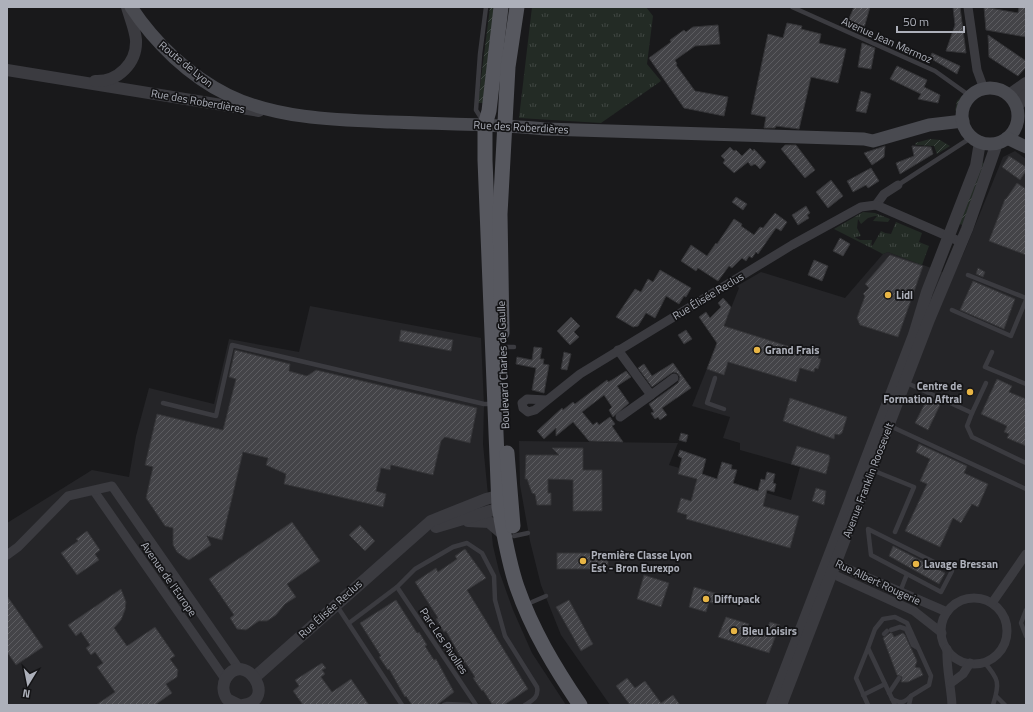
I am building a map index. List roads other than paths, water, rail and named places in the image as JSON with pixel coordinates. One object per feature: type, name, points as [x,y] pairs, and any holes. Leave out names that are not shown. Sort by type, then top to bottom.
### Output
[{"type":"main road","name":"Route de Lyon","points":[[131,7],[145,29],[172,56],[208,84],[230,96],[302,116]]},
{"type":"main road","points":[[501,7],[490,111],[485,125],[494,404],[504,500]]},
{"type":"main road","name":"Boulevard Charles de Gaulle","points":[[517,7],[508,68],[500,214],[508,347],[503,397],[504,500],[515,535],[523,577],[539,599],[556,652],[590,705]]},
{"type":"main road","points":[[1002,141],[1022,128],[1017,107],[1009,95],[996,89],[984,89],[970,96],[963,116],[966,129],[976,139],[1002,141],[1026,147]]},
{"type":"main road","name":"Rue des Roberdières","points":[[302,116],[370,121],[485,125],[560,130],[864,139],[871,135],[937,115],[963,116]]},
{"type":"main road","name":"Boulevard Charles de Gaulle","points":[[515,535],[517,587],[538,637],[553,664],[580,705]]},
{"type":"street","name":"Rue des Roberdières","points":[[78,81],[104,82],[120,73],[130,64],[135,49],[136,40],[127,7]]},
{"type":"street","points":[[968,7],[977,70],[984,89]]},
{"type":"street","name":"Rue des Roberdières","points":[[7,70],[271,114],[302,116]]},
{"type":"street","points":[[1009,95],[1026,83]]},
{"type":"street","points":[[1017,107],[1026,95]]},
{"type":"street","name":"Avenue Franklin Roosevelt","points":[[781,705],[914,335],[927,292],[976,166],[976,139]]},
{"type":"street","name":"Avenue Franklin Roosevelt","points":[[772,705],[872,469],[888,425],[1002,141]]},
{"type":"street","points":[[898,185],[884,194],[876,205],[961,242]]},
{"type":"street","name":"Rue Élisée Reclus","points":[[547,400],[580,374],[792,245],[860,207],[876,205]]},
{"type":"street","points":[[618,350],[651,395]]},
{"type":"street","points":[[901,369],[904,372],[901,382],[904,386]]},
{"type":"street","points":[[620,417],[674,378]]},
{"type":"street","name":"Avenue de l'Europe","points":[[225,679],[94,491],[112,486],[240,670]]},
{"type":"street","points":[[7,556],[18,547],[68,496],[94,491]]},
{"type":"street","name":"Rue Élisée Reclus","points":[[406,541],[432,528],[504,500]]},
{"type":"street","name":"Rue Élisée Reclus","points":[[255,677],[406,541],[431,521],[504,500]]},
{"type":"street","name":"Rue Élisée Reclus","points":[[432,528],[474,520],[483,520],[515,535]]},
{"type":"street","points":[[992,603],[1026,554]]},
{"type":"street","name":"Rue Albert Rougerie","points":[[830,567],[900,592],[947,612]]},
{"type":"street","name":"Rue Albert Rougerie","points":[[830,567],[914,611],[942,633]]},
{"type":"street","points":[[947,649],[953,656],[970,663],[984,662],[997,654],[1007,637],[1007,627],[1004,617],[999,609],[992,603],[983,599],[973,598],[963,600],[955,604],[947,612],[943,622],[942,633],[947,649],[946,665],[951,683],[952,705]]},
{"type":"street","points":[[951,683],[963,674],[970,663]]},
{"type":"street","points":[[245,670],[255,677],[258,682],[258,693],[246,704],[223,702],[225,679],[234,671],[245,670]]},
{"type":"lane","points":[[485,125],[476,110],[480,54],[486,7]]},
{"type":"lane","name":"Avenue Jean Mermoz","points":[[792,7],[935,71],[970,96]]},
{"type":"lane","points":[[898,185],[976,139]]},
{"type":"lane","points":[[952,310],[1011,336],[1026,299],[968,275]]},
{"type":"lane","points":[[162,404],[216,416],[232,346],[484,404],[494,404]]},
{"type":"lane","points":[[992,352],[985,367],[1026,384]]},
{"type":"lane","points":[[715,378],[707,403],[724,409]]},
{"type":"lane","points":[[986,383],[967,426],[972,437],[1026,463]]},
{"type":"lane","points":[[904,386],[972,413]]},
{"type":"lane","points":[[888,425],[1026,489]]},
{"type":"lane","points":[[872,469],[914,487],[895,532]]},
{"type":"lane","points":[[868,529],[952,571],[941,592],[907,574],[871,556],[868,529]]},
{"type":"lane","points":[[349,623],[397,587],[415,569],[458,545],[467,543],[482,553],[494,576],[495,600],[505,636],[536,687],[538,693],[536,698],[525,705]]},
{"type":"lane","points":[[900,592],[907,574]]},
{"type":"lane","name":"Parc Les Pivolles","points":[[397,587],[476,705]]},
{"type":"lane","points":[[336,604],[402,705]]},
{"type":"lane","points":[[1026,610],[1021,623],[1026,636]]},
{"type":"lane","points":[[868,705],[856,678],[875,629],[883,619],[895,617],[907,624],[931,676],[929,685],[911,696],[905,702],[899,703],[892,699]]},
{"type":"lane","points":[[887,632],[900,627],[906,629],[913,645],[918,648]]},
{"type":"lane","points":[[868,648],[895,705]]},
{"type":"lane","points":[[984,662],[996,677],[998,689],[993,705]]},
{"type":"lane","points":[[889,693],[899,678]]},
{"type":"lane","points":[[863,695],[885,684]]},
{"type":"lane","points":[[909,705],[911,696]]},
{"type":"lane","points":[[996,696],[1006,705]]},
{"type":"lane","points":[[444,705],[469,705]]},
{"type":"place","name":"Lidl","points":[[888,295]]},
{"type":"place","name":"Grand Frais","points":[[757,350]]},
{"type":"place","name":"Centre de Formation Aftral","points":[[970,392]]},
{"type":"place","name":"Première Classe Lyon Est - Bron Eurexpo","points":[[583,561]]},
{"type":"place","name":"Lavage Bressan","points":[[916,564]]},
{"type":"place","name":"Diffupack","points":[[706,599]]},
{"type":"place","name":"Bleu Loisirs","points":[[734,631]]}]
